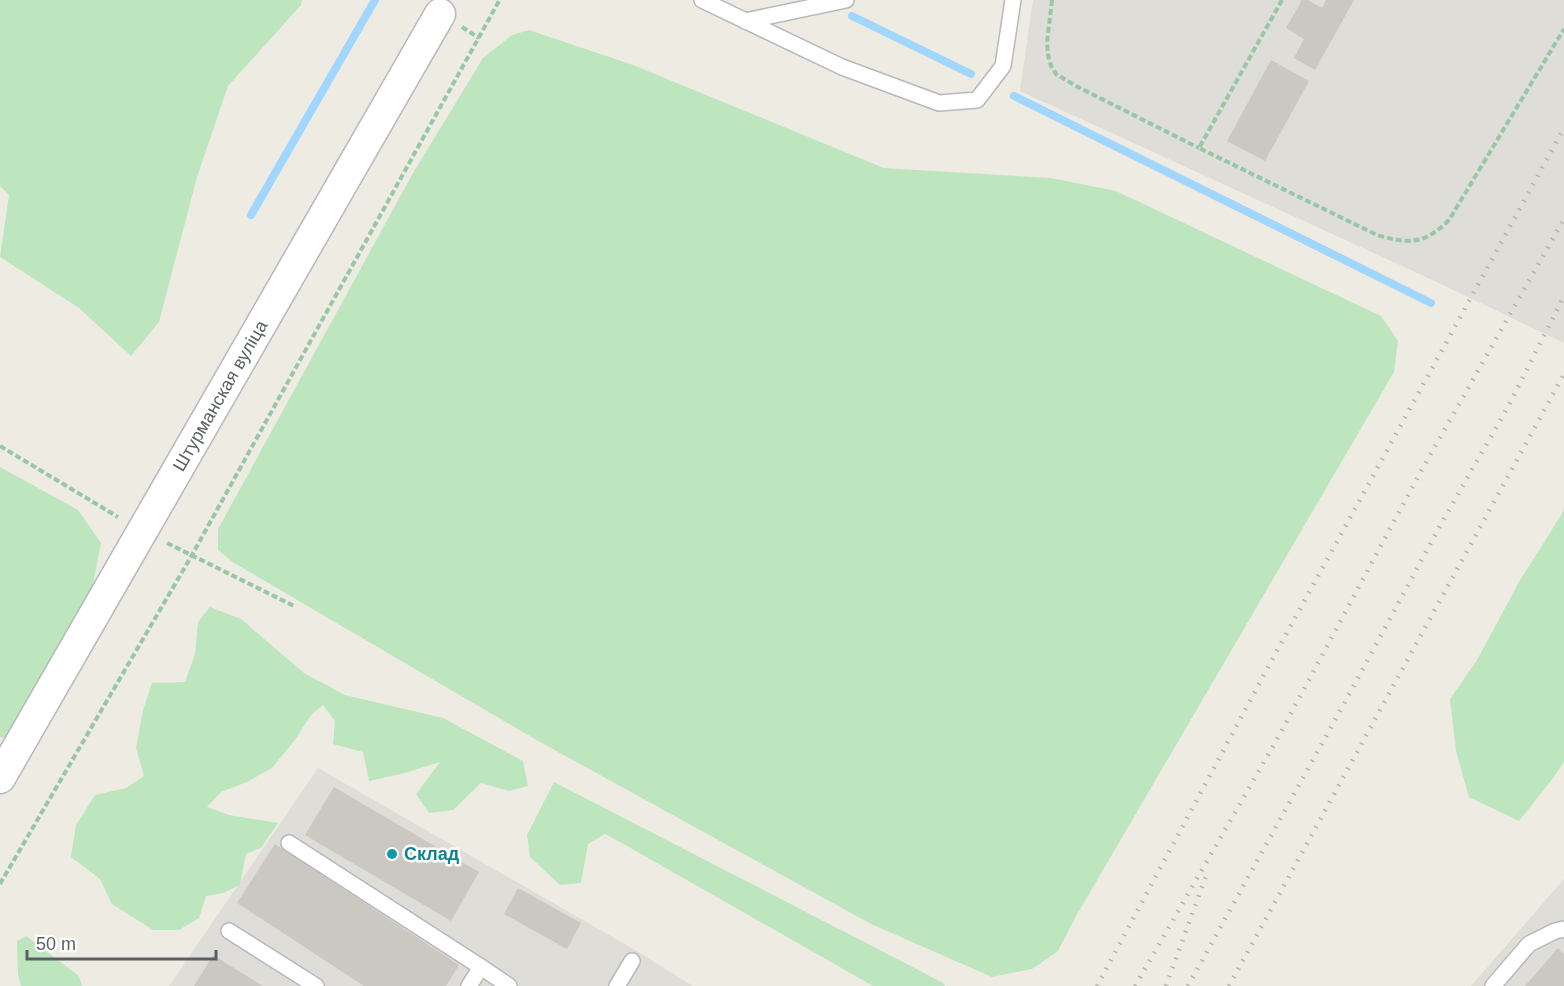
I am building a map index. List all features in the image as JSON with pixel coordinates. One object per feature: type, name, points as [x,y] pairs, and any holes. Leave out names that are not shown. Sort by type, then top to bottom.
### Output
[{"type":"street","name":"Штурманская вуліца","points":[[4,760],[141,531],[443,7]]},
{"type":"lane","points":[[702,0],[843,67],[939,103],[977,100],[1002,66],[1013,0]]},
{"type":"lane","points":[[745,21],[846,0]]},
{"type":"lane","points":[[289,843],[509,986]]},
{"type":"lane","points":[[1492,986],[1529,944],[1554,931],[1564,929]]},
{"type":"lane","points":[[229,931],[315,986]]},
{"type":"lane","points":[[617,986],[632,961]]},
{"type":"lane","points":[[469,986],[481,967]]},
{"type":"path","points":[[1052,0],[1047,42],[1048,55],[1056,74],[1065,81],[1377,236],[1413,241],[1437,232],[1449,220],[1564,29]]},
{"type":"path","points":[[1199,148],[1282,0]]},
{"type":"path","points":[[0,884],[192,555],[499,1]]},
{"type":"path","points":[[0,446],[141,531],[296,607]]},
{"type":"shaded area","points":[[1033,0],[1564,0],[1564,343],[1426,277],[1020,91]]},
{"type":"shaded area","points":[[318,768],[635,950],[693,986],[169,986]]},
{"type":"shaded area","points":[[1564,879],[1564,986],[1471,986]]},
{"type":"green space","points":[[0,0],[302,0],[301,5],[228,86],[197,177],[159,322],[131,356],[79,308],[0,257],[9,195],[0,186]]},
{"type":"green space","points":[[529,30],[633,65],[884,168],[1051,178],[1116,191],[1381,316],[1398,341],[1394,372],[1075,918],[1058,951],[1032,969],[992,977],[871,924],[540,742],[234,563],[218,550],[218,529],[413,173],[483,58],[512,35]]},
{"type":"green space","points":[[0,467],[78,510],[101,543],[91,594],[9,740],[0,737]]},
{"type":"green space","points":[[1564,508],[1564,762],[1519,821],[1469,797],[1456,751],[1450,699],[1477,660],[1519,582]]},
{"type":"green space","points":[[210,607],[241,619],[304,673],[345,695],[443,718],[523,761],[528,786],[509,791],[481,783],[453,810],[429,813],[416,794],[440,762],[369,781],[363,752],[333,744],[335,721],[323,705],[311,715],[272,768],[247,782],[221,792],[207,807],[229,815],[278,823],[261,848],[246,854],[240,885],[223,893],[206,896],[199,918],[179,930],[153,930],[112,904],[100,879],[71,857],[76,825],[95,795],[126,788],[144,776],[136,748],[143,710],[152,683],[185,682],[195,654],[198,622]]},
{"type":"green space","points":[[554,782],[903,962],[945,986],[873,986],[605,834],[588,844],[581,883],[560,885],[530,857],[527,835]]},
{"type":"green space","points":[[26,936],[79,976],[82,986],[21,986],[18,974],[17,941]]},
{"type":"building","points":[[1302,0],[1308,0],[1322,8],[1326,0],[1354,0],[1315,70],[1294,58],[1304,39],[1286,28]]},
{"type":"building","points":[[1271,60],[1309,81],[1265,161],[1227,141]]},
{"type":"building","name":"Склад","points":[[334,787],[479,872],[451,921],[305,835]]},
{"type":"building","points":[[275,844],[459,965],[446,986],[364,986],[237,903]]},
{"type":"building","points":[[518,888],[581,923],[567,949],[504,914]]},
{"type":"building","points":[[1558,948],[1564,954],[1564,986],[1525,986]]},
{"type":"building","points":[[213,955],[263,986],[194,986]]},
{"type":"waterway","points":[[251,215],[375,0]]},
{"type":"waterway","points":[[852,16],[971,74]]},
{"type":"waterway","points":[[1014,96],[1431,303]]},
{"type":"railway","points":[[1097,986],[1267,669],[1564,128]]},
{"type":"railway","points":[[1135,986],[1275,743],[1420,473],[1564,219]]},
{"type":"railway","points":[[1188,986],[1441,524],[1509,405],[1564,296]]},
{"type":"railway","points":[[1229,986],[1564,374]]},
{"type":"railway","points":[[1166,986],[1207,873]]},
{"type":"place","name":"Склад","points":[[392,854]]}]
